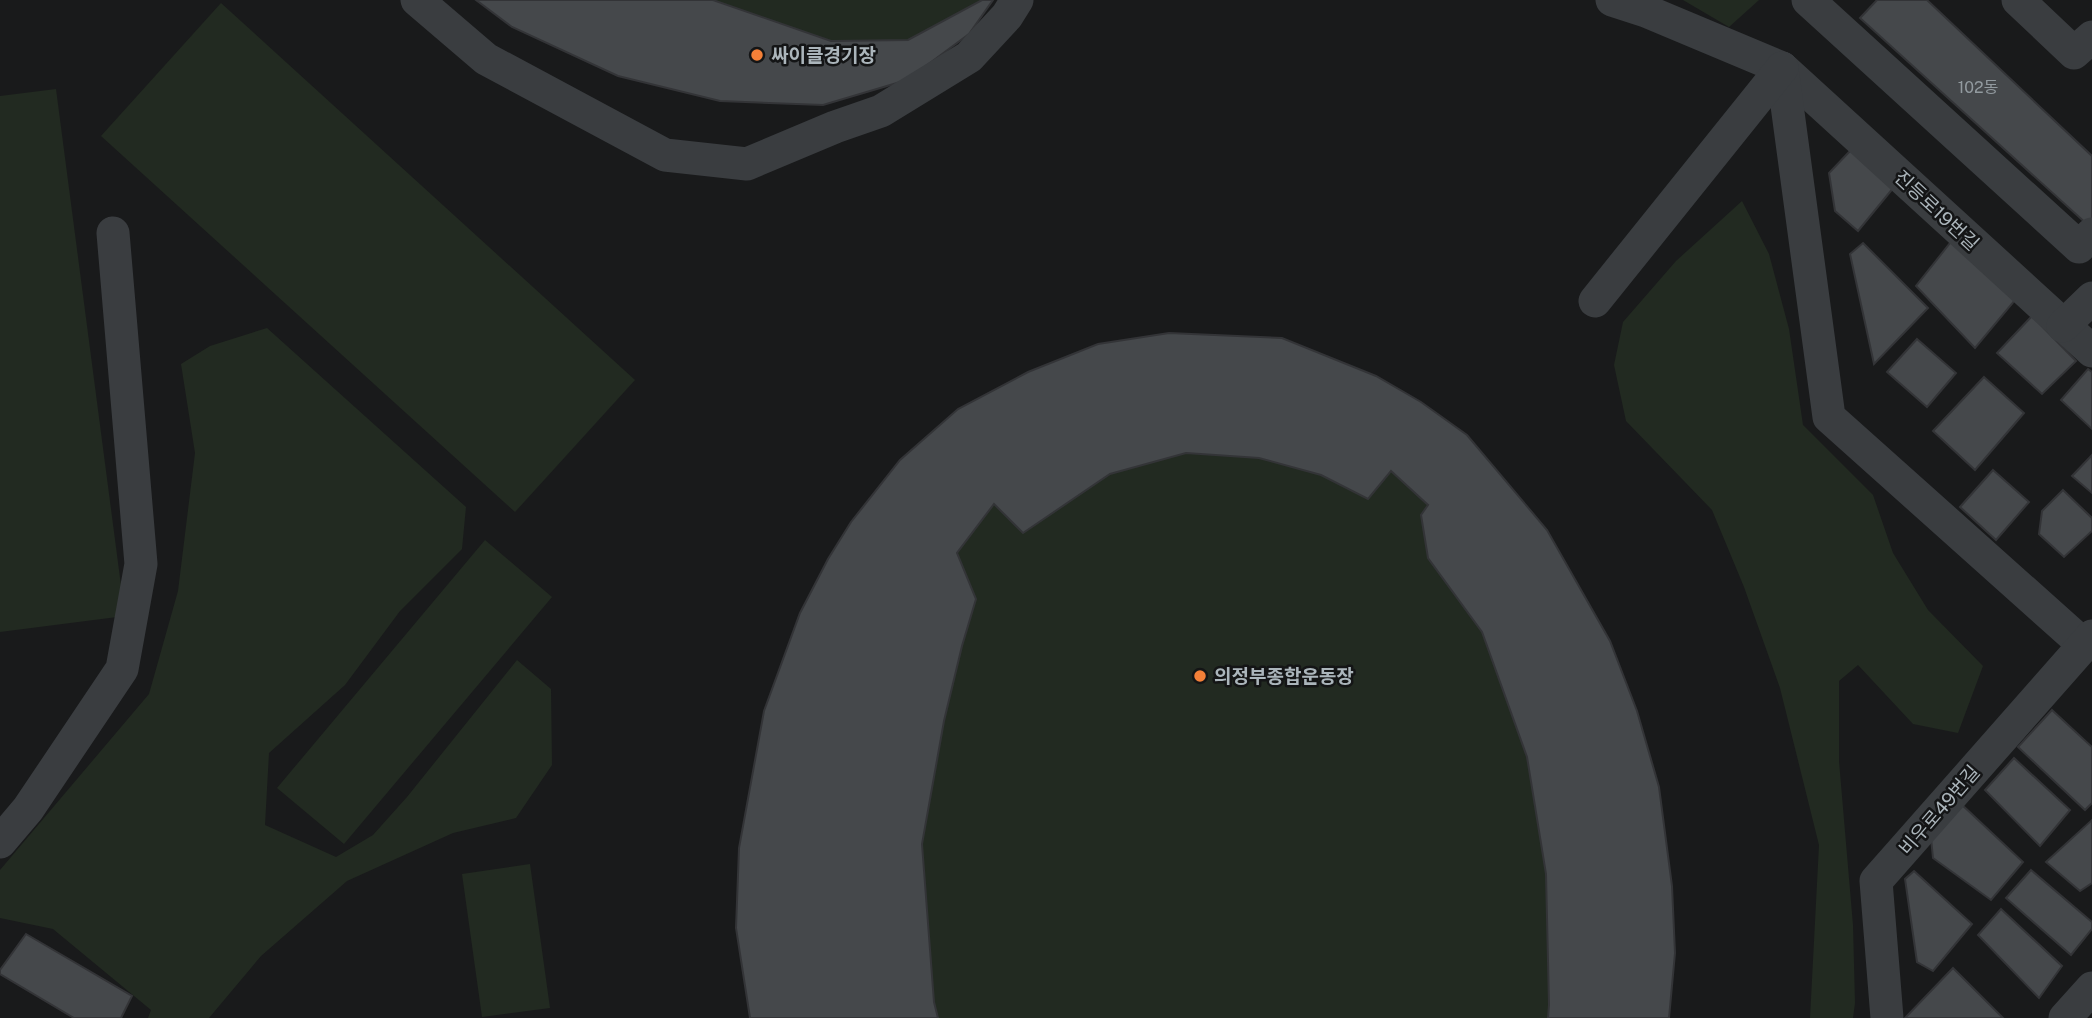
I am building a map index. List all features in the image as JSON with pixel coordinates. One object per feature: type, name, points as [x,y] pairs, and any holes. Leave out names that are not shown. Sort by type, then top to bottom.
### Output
[{"type":"street","points":[[417,0],[486,59],[665,155],[747,164],[881,111],[969,57],[1007,16],[1017,0]]},
{"type":"street","name":"진등로19번길","points":[[1612,0],[1646,11],[1782,68],[2092,351]]},
{"type":"street","points":[[1808,0],[2079,247],[2092,234]]},
{"type":"street","points":[[2018,0],[2074,53],[2092,37]]},
{"type":"street","points":[[1595,301],[1782,68]]},
{"type":"street","points":[[1782,68],[1829,417],[2088,640]]},
{"type":"street","points":[[0,842],[28,809],[122,669],[141,564],[113,233]]},
{"type":"street","points":[[2063,326],[2092,298]]},
{"type":"street","name":"비우로49번길","points":[[1887,1018],[1876,881],[2088,640]]},
{"type":"street","points":[[2065,1018],[2092,988]]},
{"type":"shaded area","name":"싸이클경기장","points":[[476,0],[993,0],[969,34],[907,80],[823,105],[720,101],[618,76],[512,27]]},
{"type":"shaded area","points":[[1683,0],[1759,0],[1729,27]]},
{"type":"shaded area","points":[[221,3],[635,380],[515,512],[101,136]]},
{"type":"shaded area","points":[[56,89],[125,616],[0,632],[0,96]]},
{"type":"shaded area","points":[[1742,201],[1769,254],[1789,329],[1803,425],[1873,495],[1893,553],[1928,610],[1983,666],[1958,733],[1913,724],[1858,665],[1839,681],[1839,761],[1853,925],[1853,1018],[1810,1018],[1819,845],[1780,688],[1744,587],[1712,510],[1626,421],[1614,365],[1623,322],[1676,261]]},
{"type":"shaded area","points":[[267,328],[466,507],[462,549],[400,611],[345,685],[269,753],[265,825],[336,857],[373,835],[407,797],[517,660],[551,689],[552,765],[516,818],[453,833],[347,881],[261,956],[209,1018],[148,1018],[151,1010],[53,929],[0,918],[0,870],[149,694],[178,591],[195,453],[181,364],[210,346]]},
{"type":"shaded area","name":"의정부종합운동장","points":[[1169,333],[1282,338],[1376,376],[1421,402],[1467,435],[1547,530],[1610,641],[1659,788],[1672,886],[1675,953],[1669,1018],[750,1018],[736,928],[739,848],[764,711],[800,613],[828,559],[851,522],[900,460],[958,409],[1028,372]]},
{"type":"shaded area","points":[[485,540],[552,597],[344,844],[277,788]]},
{"type":"shaded area","points":[[530,864],[550,1008],[482,1017],[462,874]]},
{"type":"building","name":"싸이클경기장","points":[[476,0],[713,0],[831,41],[908,40],[982,0],[993,0],[969,34],[907,80],[823,105],[720,101],[618,76],[512,27]]},
{"type":"building","points":[[1877,0],[1927,0],[2092,156],[2092,222],[2089,226],[1860,18]]},
{"type":"building","points":[[1851,150],[1894,187],[1858,231],[1835,211],[1829,173]]},
{"type":"building","points":[[1954,238],[2021,293],[1975,348],[1916,286]]},
{"type":"building","points":[[1863,243],[1928,308],[1874,364],[1850,254]]},
{"type":"building","points":[[2032,316],[2076,361],[2042,394],[1997,353]]},
{"type":"building","points":[[1169,333],[1282,338],[1376,376],[1421,402],[1467,435],[1547,530],[1610,641],[1637,711],[1659,787],[1672,886],[1675,953],[1669,1018],[1548,1018],[1546,874],[1527,757],[1482,632],[1428,558],[1421,515],[1428,505],[1391,471],[1368,499],[1321,475],[1259,458],[1186,453],[1110,474],[1023,533],[994,504],[957,553],[976,599],[944,721],[922,844],[934,1002],[938,1018],[750,1018],[736,928],[739,848],[764,711],[800,613],[828,559],[851,522],[900,460],[958,409],[1028,372],[1098,344]]},
{"type":"building","points":[[1917,339],[1956,373],[1927,407],[1887,372]]},
{"type":"building","points":[[2088,369],[2092,372],[2092,429],[2061,400]]},
{"type":"building","points":[[1984,377],[2024,413],[1975,470],[1933,431]]},
{"type":"building","points":[[2092,455],[2092,493],[2072,476]]},
{"type":"building","points":[[1993,470],[2029,502],[1996,540],[1960,507]]},
{"type":"building","points":[[2063,490],[2092,518],[2092,531],[2064,557],[2039,534],[2042,511]]},
{"type":"building","points":[[2052,710],[2092,747],[2092,803],[2085,810],[2018,747]]},
{"type":"building","points":[[2014,758],[2070,810],[2040,846],[1985,790]]},
{"type":"building","points":[[1960,803],[2023,862],[1991,900],[1933,858],[1931,838]]},
{"type":"building","points":[[2092,820],[2092,883],[2080,891],[2046,862]]},
{"type":"building","points":[[2031,870],[2092,922],[2092,929],[2071,955],[2006,898]]},
{"type":"building","points":[[1914,871],[1972,924],[1933,971],[1917,962],[1905,879]]},
{"type":"building","points":[[2001,909],[2062,966],[2039,998],[1978,935]]},
{"type":"building","points":[[26,934],[132,996],[121,1018],[74,1018],[0,974],[0,970]]},
{"type":"building","points":[[1953,968],[2003,1018],[1905,1018]]},
{"type":"place","name":"싸이클경기장","points":[[757,55]]},
{"type":"place","name":"의정부종합운동장","points":[[1200,676]]}]
